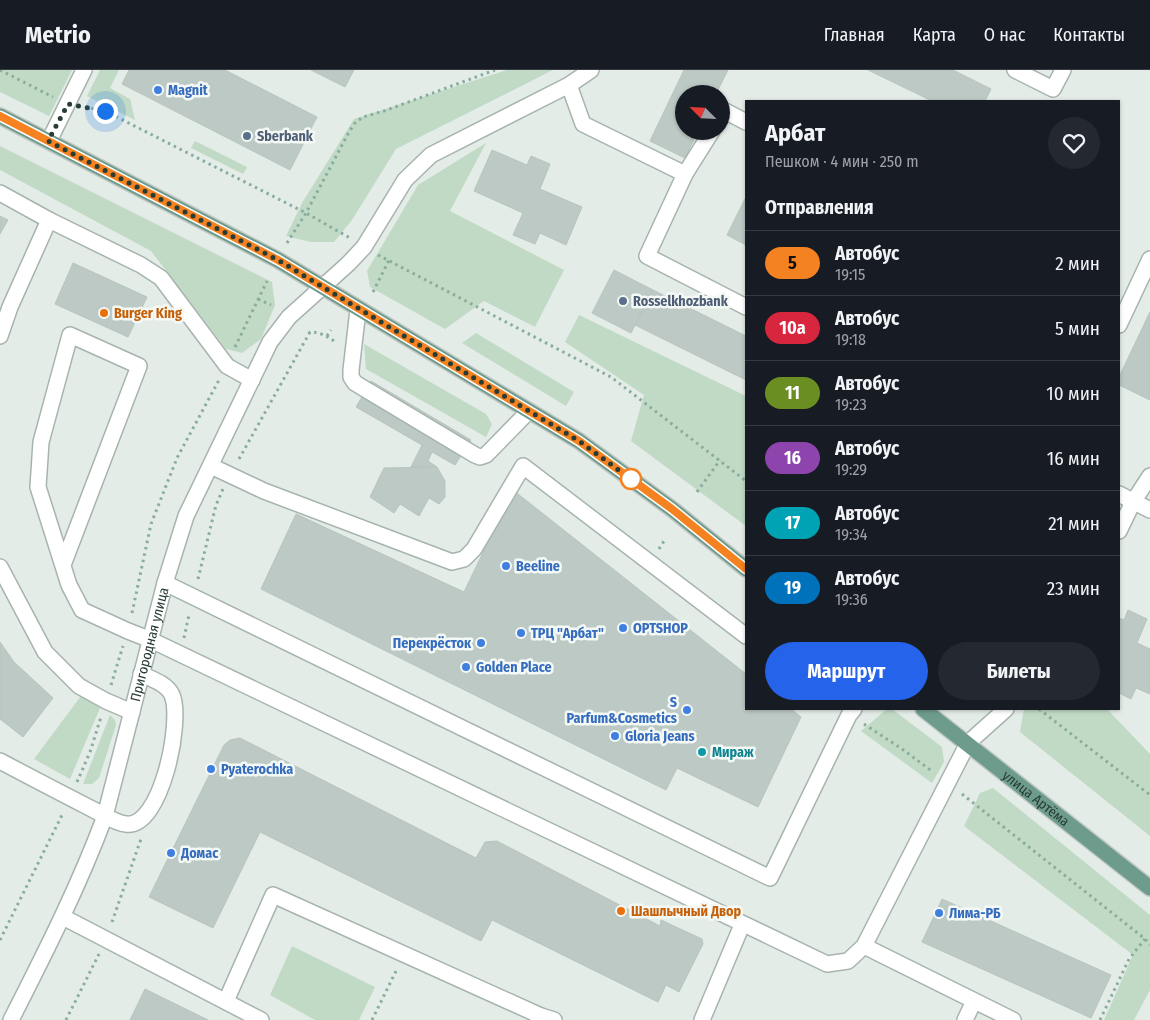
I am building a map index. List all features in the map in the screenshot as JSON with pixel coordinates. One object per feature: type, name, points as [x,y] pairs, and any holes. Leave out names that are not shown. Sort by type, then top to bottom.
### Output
[{"type":"main road","points":[[0,116],[278,260],[358,310],[440,356],[579,441],[672,509],[745,568]]},
{"type":"main road","name":"улица Артёма","points":[[924,710],[1150,888]]},
{"type":"street","points":[[48,141],[84,70]]},
{"type":"street","name":"Пригородная улица","points":[[11,1020],[63,917],[92,852],[105,816],[165,583],[186,516],[270,342],[289,317],[364,247],[405,180],[430,155],[569,84],[591,70]]},
{"type":"street","points":[[1015,70],[1050,95],[1063,70]]},
{"type":"street","points":[[569,84],[583,124],[685,174]]},
{"type":"street","points":[[730,114],[745,121]]},
{"type":"street","points":[[706,140],[685,174],[647,256],[745,306]]},
{"type":"street","points":[[0,193],[49,220],[141,265],[161,278],[227,366],[252,380]]},
{"type":"street","points":[[0,336],[10,307],[49,220]]},
{"type":"street","points":[[1120,323],[1150,259]]},
{"type":"street","points":[[358,310],[351,370],[351,377],[355,383],[466,450],[480,457],[486,455],[529,411]]},
{"type":"street","points":[[63,565],[138,366],[70,335],[41,442],[38,486],[69,585],[82,610],[150,640],[742,925],[827,964],[848,961],[864,946],[968,743],[1005,710]]},
{"type":"street","points":[[210,466],[264,491],[452,562],[464,559],[474,549],[523,466],[745,635]]},
{"type":"street","points":[[1120,529],[1133,502],[1150,476]]},
{"type":"street","points":[[1120,495],[1150,510]]},
{"type":"street","points":[[0,567],[45,652],[79,686],[106,701],[132,712]]},
{"type":"street","points":[[165,583],[770,878],[848,711]]},
{"type":"street","points":[[0,761],[105,816],[126,824],[137,824],[151,809],[163,782],[173,748],[176,717],[172,694],[159,682],[141,674]]},
{"type":"street","points":[[226,1001],[273,895],[544,1019]]},
{"type":"street","points":[[63,917],[261,1020]]},
{"type":"street","points":[[702,1020],[742,925]]},
{"type":"street","points":[[864,946],[1013,1020]]},
{"type":"street","points":[[965,1020],[974,1002]]},
{"type":"path","points":[[0,70],[68,104],[105,111],[306,213],[354,241]]},
{"type":"path","points":[[287,243],[306,213],[355,123],[363,117],[494,70]]},
{"type":"path","points":[[376,253],[612,377],[745,480]]},
{"type":"path","points":[[373,292],[389,260]]},
{"type":"path","points":[[0,940],[70,798],[90,752],[128,631],[151,524],[177,458],[227,366],[267,281]]},
{"type":"path","points":[[258,298],[272,305]]},
{"type":"path","points":[[306,328],[310,332]]},
{"type":"path","points":[[327,336],[331,330]]},
{"type":"path","points":[[697,492],[720,460]]},
{"type":"path","points":[[1040,710],[1150,795]]},
{"type":"path","points":[[848,711],[902,748],[1041,855],[1150,945]]},
{"type":"path","points":[[66,1020],[106,940],[142,837]]},
{"type":"path","points":[[1100,1020],[1129,960],[1145,939]]},
{"type":"path","points":[[372,1020],[405,954]]},
{"type":"green space","points":[[0,70],[72,70],[49,116],[0,92]]},
{"type":"green space","points":[[100,70],[119,70],[110,88],[130,99],[135,120],[87,96]]},
{"type":"green space","points":[[507,70],[553,70],[396,149],[352,220],[334,242],[311,242],[286,236],[302,203],[354,119]]},
{"type":"green space","points":[[195,141],[247,167],[243,174],[191,148]]},
{"type":"green space","points":[[486,143],[450,211],[564,270],[535,327],[484,301],[445,329],[370,287],[367,271],[418,185]]},
{"type":"green space","points":[[0,146],[272,282],[275,305],[261,339],[242,353],[226,349],[151,251],[0,170]]},
{"type":"green space","points":[[579,315],[745,396],[745,525],[631,441],[644,395],[565,342]]},
{"type":"green space","points":[[476,333],[574,392],[566,406],[462,343]]},
{"type":"green space","points":[[364,344],[486,414],[492,424],[486,437],[366,369]]},
{"type":"green space","points":[[81,696],[100,708],[70,779],[34,759]]},
{"type":"green space","points":[[886,710],[893,710],[942,747],[944,762],[932,783],[861,731]]},
{"type":"green space","points":[[1024,710],[1108,710],[1150,754],[1150,836],[1020,732]]},
{"type":"green space","points":[[110,715],[115,720],[116,725],[99,778],[92,784],[83,784]]},
{"type":"green space","points":[[993,788],[1150,915],[1150,990],[1134,1020],[1104,1020],[1133,955],[964,826],[980,793]]},
{"type":"green space","points":[[292,946],[375,987],[359,1020],[315,1020],[270,995]]},
{"type":"building","points":[[129,70],[225,70],[317,117],[290,170],[122,84]]},
{"type":"building","points":[[311,70],[354,70],[345,87]]},
{"type":"building","points":[[684,70],[728,70],[720,85],[677,85]]},
{"type":"building","points":[[868,70],[953,70],[991,89],[986,100],[930,100]]},
{"type":"building","points":[[675,89],[675,140],[694,140],[685,158],[650,141]]},
{"type":"building","points":[[492,150],[527,165],[531,156],[550,164],[540,189],[582,207],[566,245],[540,233],[535,244],[513,235],[523,213],[474,191]]},
{"type":"building","points":[[745,199],[745,244],[727,235]]},
{"type":"building","points":[[0,216],[8,220],[0,234]]},
{"type":"building","points":[[73,263],[147,297],[128,337],[55,304]]},
{"type":"building","name":"Rosselkhozbank","points":[[614,270],[653,290],[631,333],[592,313]]},
{"type":"building","points":[[653,290],[745,336],[745,380],[635,325]]},
{"type":"building","points":[[1150,312],[1150,400],[1120,385],[1120,375]]},
{"type":"building","points":[[371,381],[471,440],[455,465],[432,452],[428,461],[437,467],[411,467],[422,445],[356,407]]},
{"type":"building","points":[[437,467],[445,481],[445,497],[439,504],[429,498],[419,516],[400,504],[394,513],[370,497],[384,468]]},
{"type":"building","name":"ТРЦ \"Арбат\"","points":[[513,490],[745,673],[745,710],[792,710],[801,717],[758,807],[677,768],[666,790],[261,589],[296,514],[464,592]]},
{"type":"building","points":[[1128,610],[1147,619],[1137,643],[1150,649],[1150,694],[1136,688],[1131,699],[1120,694],[1120,618],[1124,620]]},
{"type":"building","points":[[0,642],[14,662],[53,698],[23,737],[0,719]]},
{"type":"building","points":[[240,738],[476,858],[485,842],[497,841],[660,926],[661,920],[702,939],[703,944],[679,992],[666,985],[658,1002],[492,920],[481,941],[260,832],[213,928],[149,897],[224,745],[230,740]]},
{"type":"building","points":[[942,899],[1111,975],[1091,1018],[922,942]]},
{"type":"building","points":[[145,989],[208,1020],[130,1020]]},
{"type":"bus line","name":"5","points":[[0,116],[278,260],[358,310],[440,356],[579,441],[672,509],[745,568]]},
{"type":"place","name":"Magnit","points":[[158,90]]},
{"type":"place","name":"Sberbank","points":[[247,136]]},
{"type":"place","name":"Rosselkhozbank","points":[[623,301]]},
{"type":"place","name":"Burger King","points":[[104,313]]},
{"type":"place","name":"Beeline","points":[[506,566]]},
{"type":"place","name":"OPTSHOP","points":[[623,628]]},
{"type":"place","name":"ТРЦ \"Арбат\"","points":[[521,633]]},
{"type":"place","name":"Перекрёсток","points":[[481,643]]},
{"type":"place","name":"Golden Place","points":[[466,667]]},
{"type":"place","name":"S Parfum&Cosmetics","points":[[687,710]]},
{"type":"place","name":"Gloria Jeans","points":[[615,736]]},
{"type":"place","name":"Мираж","points":[[702,752]]},
{"type":"place","name":"Pyaterochka","points":[[211,769]]},
{"type":"place","name":"Домас","points":[[171,853]]},
{"type":"place","name":"Шашлычный Двор","points":[[621,911]]},
{"type":"place","name":"Лима-РБ","points":[[939,913]]},
{"type":"route","points":[[105,111],[68,104],[48,141],[278,260],[358,310],[440,356],[579,441],[631,479]]}]
